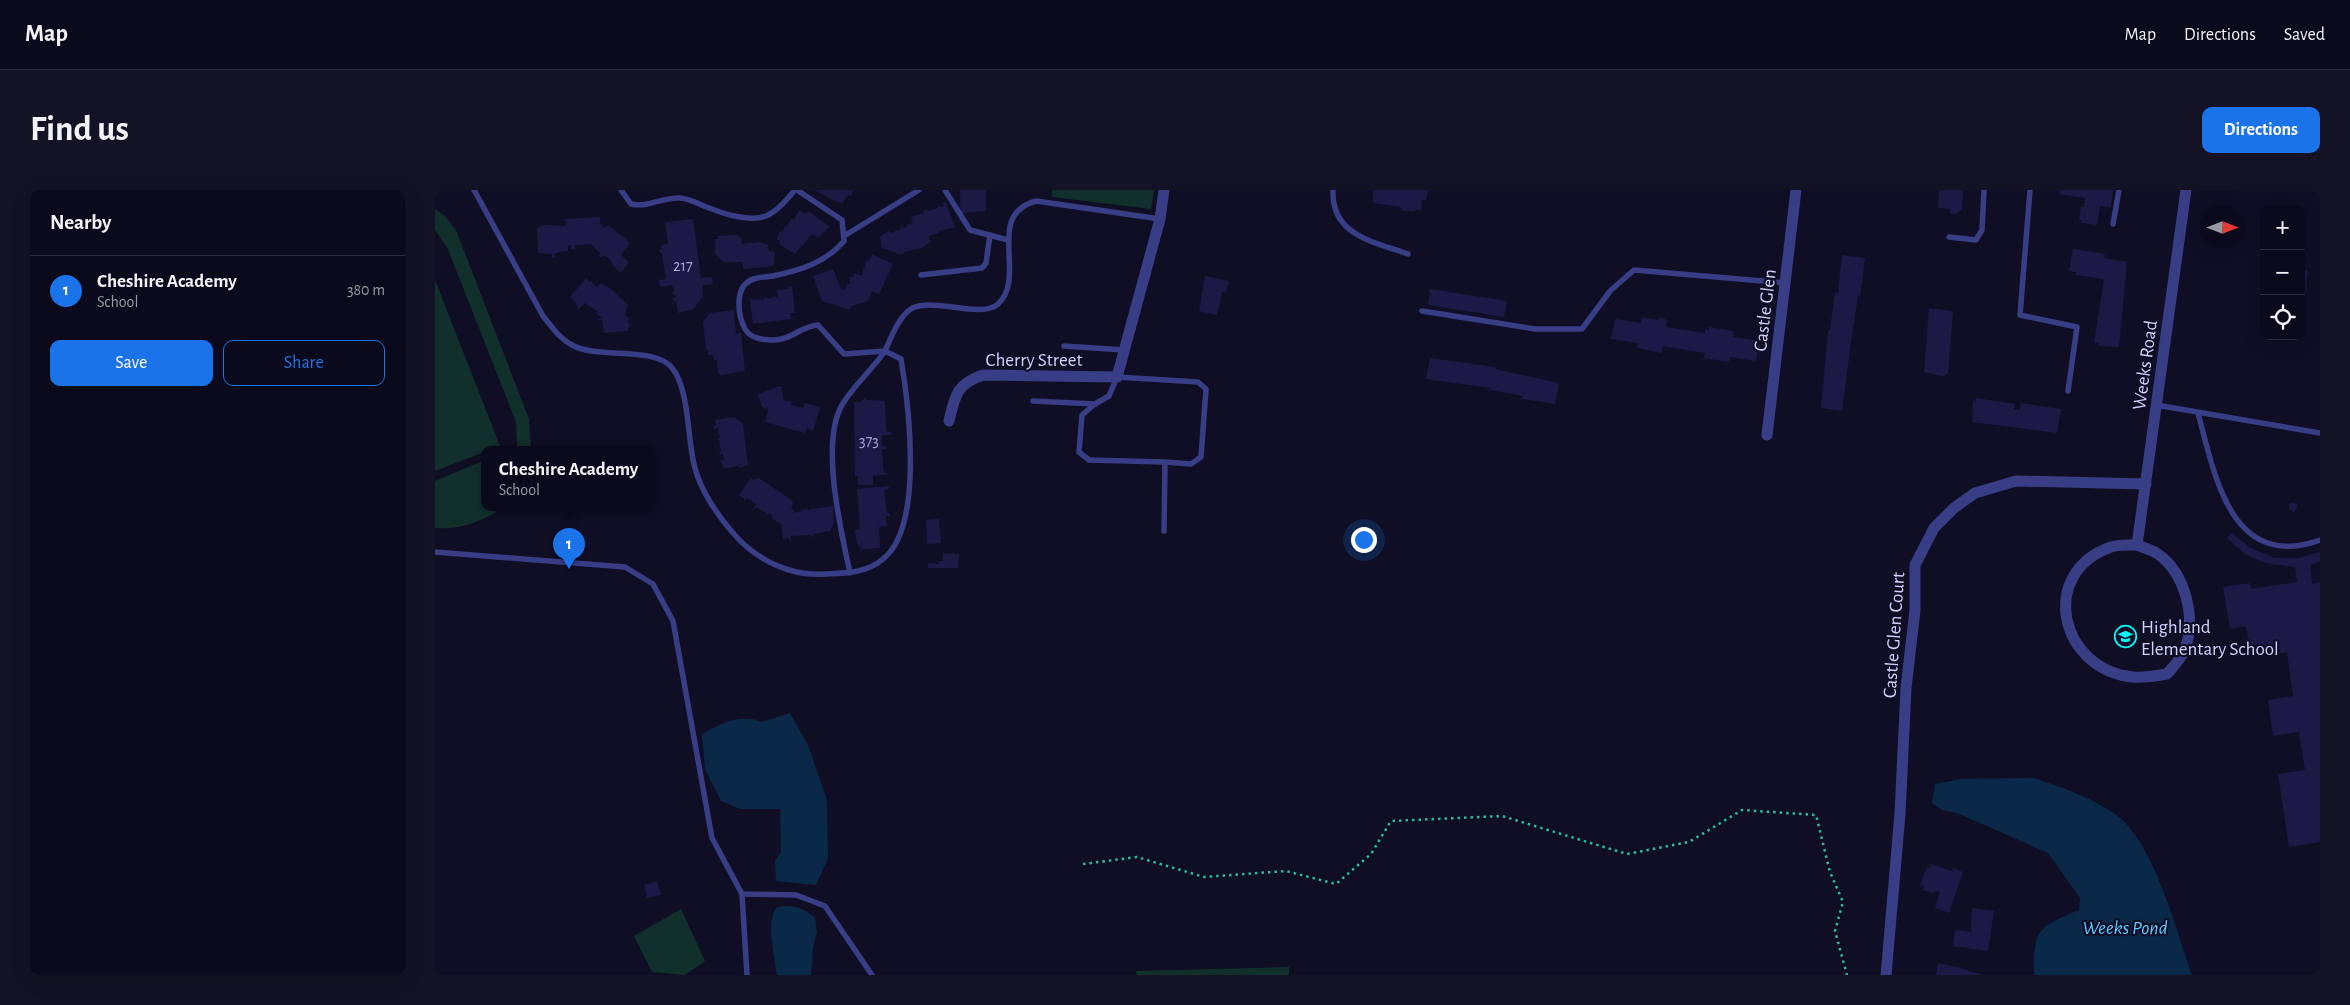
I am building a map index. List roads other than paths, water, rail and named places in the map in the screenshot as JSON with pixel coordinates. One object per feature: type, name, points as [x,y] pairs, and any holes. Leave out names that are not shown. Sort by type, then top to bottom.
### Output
[{"type":"street","points":[[1117,377],[1159,219],[1164,190]]},
{"type":"street","name":"Castle Glen","points":[[1767,435],[1796,190]]},
{"type":"street","name":"Weeks Road","points":[[2137,545],[2186,190]]},
{"type":"street","name":"Cherry Street","points":[[949,421],[956,393],[969,380],[983,375],[1117,377]]},
{"type":"street","name":"Castle Glen Court","points":[[1887,975],[1900,814],[1906,688],[1915,610],[1915,565],[1934,528],[1955,508],[1975,493],[2016,481],[2146,484]]},
{"type":"street","points":[[2137,545],[2159,555],[2175,572],[2186,594],[2190,622],[2185,650],[2167,674],[2132,677],[2095,664],[2080,649],[2066,624],[2065,599],[2073,575],[2090,557],[2112,546],[2137,545]]},
{"type":"lane","points":[[474,190],[543,316],[555,332],[572,345],[595,354],[646,356],[661,360],[673,369],[680,386],[687,416],[695,468],[703,488],[733,534],[772,564],[794,573],[819,575],[850,573],[867,570],[884,559],[897,544],[906,522],[910,481],[907,393],[901,359],[885,351],[844,354],[818,325],[809,326],[789,337],[773,340],[758,339],[747,333],[740,319],[741,290],[750,280],[792,272],[818,263],[835,252],[844,241],[842,220],[796,190],[781,206],[766,216],[753,218],[721,213],[693,200],[685,199],[660,200],[643,207],[631,204],[622,194],[621,190]]},
{"type":"lane","points":[[844,236],[919,190]]},
{"type":"lane","points":[[945,190],[969,230],[1008,240]]},
{"type":"lane","points":[[1333,190],[1336,211],[1345,226],[1356,236],[1408,254]]},
{"type":"lane","points":[[1949,237],[1976,240],[1982,230],[1985,190]]},
{"type":"lane","points":[[2030,190],[2020,315],[2077,327],[2068,391]]},
{"type":"lane","points":[[2113,224],[2119,190]]},
{"type":"lane","points":[[850,573],[835,487],[834,430],[837,418],[847,398],[885,351],[901,319],[909,309],[922,306],[984,308],[997,305],[1006,293],[1010,278],[1008,240],[1013,218],[1024,204],[1036,201],[1159,219]]},
{"type":"lane","points":[[921,275],[982,268],[987,263],[990,235]]},
{"type":"lane","points":[[1422,311],[1535,329],[1582,329],[1610,291],[1634,270],[1785,283]]},
{"type":"lane","points":[[1064,346],[1124,350]]},
{"type":"lane","points":[[1117,377],[1198,382],[1206,389],[1201,457],[1191,464],[1089,460],[1079,452],[1082,415],[1095,404],[1109,396],[1117,377]]},
{"type":"lane","points":[[1033,401],[1095,404]]},
{"type":"lane","points":[[2157,405],[2320,433]]},
{"type":"lane","points":[[2198,412],[2213,470],[2228,506],[2242,528],[2263,543],[2279,547],[2303,546],[2320,540]]},
{"type":"lane","points":[[1164,531],[1165,462]]},
{"type":"lane","points":[[435,552],[625,567],[653,584],[673,622],[711,838],[742,894],[747,975]]},
{"type":"lane","points":[[742,894],[796,895],[825,906],[872,975]]},
{"type":"water","points":[[790,713],[808,745],[827,800],[828,858],[816,885],[776,881],[775,861],[781,852],[780,809],[740,809],[721,801],[705,769],[702,734],[738,719],[746,718],[761,722]]},
{"type":"water","name":"Weeks Pond","points":[[2034,778],[2096,802],[2115,814],[2129,827],[2141,844],[2162,888],[2192,975],[2034,975],[2035,948],[2041,932],[2046,926],[2079,910],[2080,898],[2048,853],[1957,813],[1942,810],[1932,803],[1935,784],[1961,779]]},
{"type":"water","points":[[777,907],[797,908],[815,918],[817,932],[813,947],[811,975],[777,975],[771,929],[773,912]]},
{"type":"place","name":"Cheshire Academy","points":[[569,569]]},
{"type":"place","name":"Highland Elementary School","points":[[2125,637]]}]
